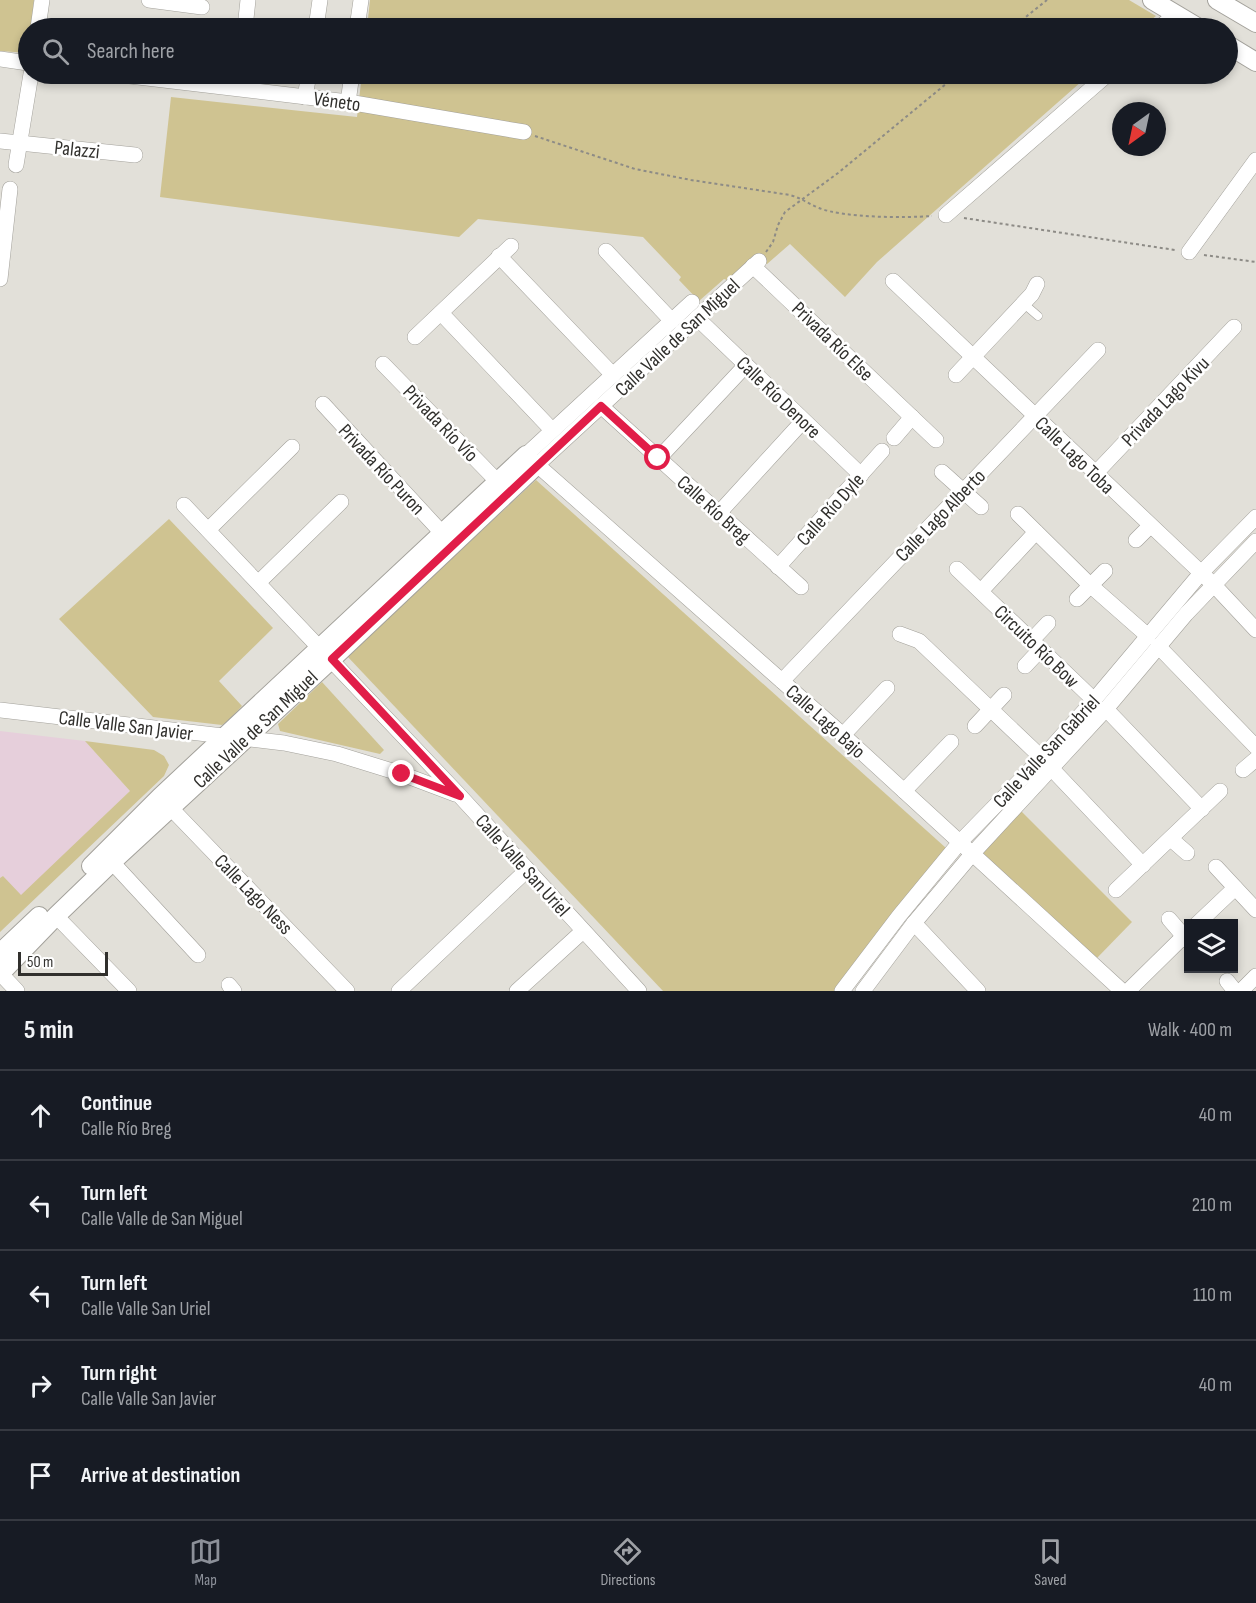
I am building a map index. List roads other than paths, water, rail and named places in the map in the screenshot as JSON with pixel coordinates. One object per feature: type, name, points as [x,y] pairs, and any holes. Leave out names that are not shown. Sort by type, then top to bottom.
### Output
[{"type":"street","points":[[39,18],[42,0]]},
{"type":"street","points":[[149,0],[202,7]]},
{"type":"street","points":[[246,18],[249,0]]},
{"type":"street","points":[[317,18],[320,0]]},
{"type":"street","points":[[358,18],[361,0]]},
{"type":"street","points":[[1152,0],[1183,18]]},
{"type":"street","points":[[1217,0],[1256,23]]},
{"type":"street","points":[[1171,18],[1176,14]]},
{"type":"street","points":[[1238,51],[1256,62]]},
{"type":"street","points":[[0,59],[18,62]]},
{"type":"street","points":[[16,165],[29,84]]},
{"type":"street","name":"Véneto","points":[[251,84],[305,97],[348,102],[524,132]]},
{"type":"street","points":[[305,97],[307,84]]},
{"type":"street","points":[[348,102],[351,84]]},
{"type":"street","points":[[946,215],[1097,84]]},
{"type":"street","name":"Palazzi","points":[[0,141],[135,155]]},
{"type":"street","points":[[1189,252],[1256,160]]},
{"type":"street","points":[[0,279],[10,189]]},
{"type":"street","points":[[415,337],[505,251],[613,375]]},
{"type":"street","points":[[606,251],[672,321]]},
{"type":"street","name":"Calle Valle de San Miguel","points":[[0,973],[112,862],[226,736],[326,653],[532,460],[601,406],[756,263]]},
{"type":"street","name":"Privada Río Else","points":[[756,263],[936,440]]},
{"type":"street","name":"Calle Lago Toba","points":[[893,281],[1214,585],[1256,630]]},
{"type":"street","points":[[956,375],[1032,294],[1037,284]]},
{"type":"street","name":"Calle Valle de San Miguel","points":[[0,953],[165,802],[247,737],[442,533],[498,482],[532,460],[552,430],[692,302]]},
{"type":"street","points":[[441,313],[552,430]]},
{"type":"street","name":"Calle Río Denore","points":[[697,318],[861,475]]},
{"type":"street","name":"Privada Lago Kivu","points":[[1095,474],[1234,327]]},
{"type":"street","name":"Calle Lago Alberto","points":[[782,681],[1098,350]]},
{"type":"street","name":"Privada Río Vío","points":[[383,364],[498,482]]},
{"type":"street","points":[[658,458],[746,365]]},
{"type":"street","name":"Privada Río Puron","points":[[323,404],[442,533]]},
{"type":"street","name":"Calle Río Breg","points":[[601,406],[801,587]]},
{"type":"street","points":[[894,438],[912,417]]},
{"type":"street","points":[[719,513],[803,421]]},
{"type":"street","points":[[208,530],[291,447]]},
{"type":"street","name":"Calle Río Dyle","points":[[778,567],[882,451]]},
{"type":"street","name":"Calle Lago Bajo","points":[[532,460],[843,735],[1122,991]]},
{"type":"street","points":[[942,472],[981,507]]},
{"type":"street","points":[[259,582],[341,502]]},
{"type":"street","name":"Calle Valle San Uriel","points":[[184,505],[460,796],[636,990]]},
{"type":"street","points":[[1018,514],[1090,585],[1153,641],[1256,747]]},
{"type":"street","name":"Calle Valle San Gabriel","points":[[870,988],[914,923],[1153,641],[1201,573],[1256,517]]},
{"type":"street","points":[[1136,540],[1150,526]]},
{"type":"street","name":"Circuito Río Bow","points":[[981,591],[1036,532]]},
{"type":"street","name":"Calle Valle San Gabriel","points":[[1153,641],[1214,585],[1256,541]]},
{"type":"street","name":"Circuito Río Bow","points":[[957,569],[1100,705],[1202,809]]},
{"type":"street","points":[[1077,599],[1105,571]]},
{"type":"street","points":[[1025,666],[1048,623]]},
{"type":"street","points":[[900,634],[919,641],[1047,764],[1143,865]]},
{"type":"street","points":[[843,735],[887,688]]},
{"type":"street","points":[[975,726],[1004,695]]},
{"type":"street","name":"Calle Valle San Javier","points":[[0,710],[247,737],[337,754],[402,774],[460,796]]},
{"type":"street","points":[[904,791],[951,742]]},
{"type":"street","points":[[1243,770],[1256,759]]},
{"type":"street","name":"Calle Valle San Gabriel","points":[[842,991],[899,916],[960,842],[1047,764]]},
{"type":"street","points":[[1116,890],[1220,791]]},
{"type":"street","name":"Calle Lago Ness","points":[[165,802],[347,991]]},
{"type":"street","points":[[1171,838],[1187,853]]},
{"type":"street","points":[[112,862],[198,955]]},
{"type":"street","points":[[1216,867],[1256,910]]},
{"type":"street","points":[[399,991],[527,870]]},
{"type":"street","points":[[1202,919],[1235,888]]},
{"type":"street","points":[[56,916],[129,991]]},
{"type":"street","points":[[1169,919],[1184,933]]},
{"type":"street","points":[[914,923],[978,991]]},
{"type":"street","points":[[517,991],[583,931]]},
{"type":"street","points":[[1128,991],[1184,939]]},
{"type":"street","points":[[0,973],[17,991]]},
{"type":"street","points":[[1241,991],[1256,976]]},
{"type":"lane","points":[[1023,303],[1038,316]]}]
